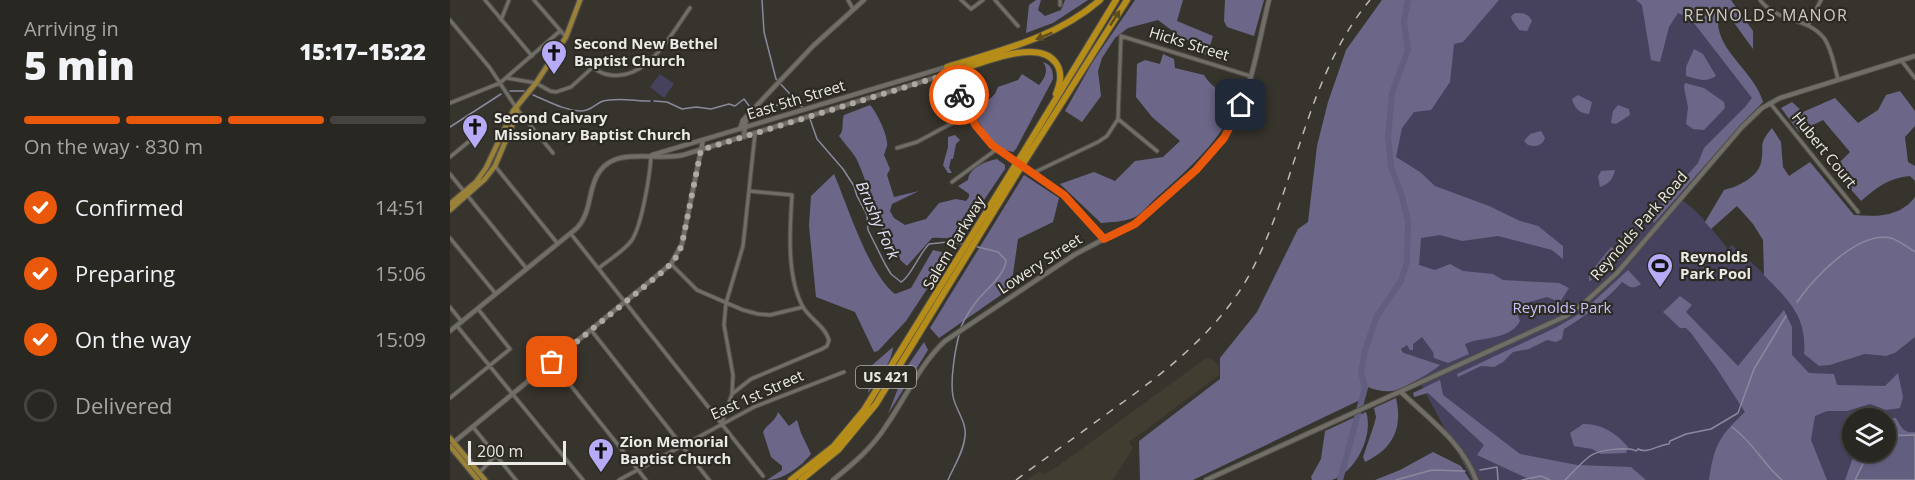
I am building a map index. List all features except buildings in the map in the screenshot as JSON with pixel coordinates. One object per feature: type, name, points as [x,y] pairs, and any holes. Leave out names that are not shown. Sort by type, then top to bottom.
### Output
[{"type":"highway","points":[[946,71],[1046,35],[1076,18],[1100,0]]},
{"type":"highway","name":"Salem Parkway","points":[[1025,155],[1052,105],[1116,0]]},
{"type":"highway","name":"Salem Parkway","points":[[801,480],[838,450],[869,414],[1025,155],[1127,0]]},
{"type":"highway","points":[[946,71],[1018,53],[1042,52],[1055,61],[1060,74],[1052,105]]},
{"type":"highway","name":"Salem Parkway","points":[[791,480],[834,446],[864,410],[959,264]]},
{"type":"main road","points":[[450,210],[486,168],[513,111],[536,83],[566,37],[580,0]]},
{"type":"main road","points":[[744,137],[742,121],[813,46],[864,0]]},
{"type":"main road","name":"Lowery Street","points":[[833,480],[858,460],[876,441],[933,353],[951,337],[1074,255],[1127,230],[1140,221],[1210,155],[1224,138],[1238,114],[1269,0]]},
{"type":"main road","name":"Reynolds Park Road","points":[[1206,480],[1550,324],[1583,304],[1619,271],[1742,126],[1758,111],[1770,103],[1838,79],[1915,56]]},
{"type":"main road","points":[[946,71],[980,131],[997,149],[1070,200],[1104,239]]},
{"type":"main road","name":"East 5th Street","points":[[450,331],[571,234],[584,218],[595,181],[603,168],[621,158],[651,155],[946,71]]},
{"type":"main road","name":"East 5th Street","points":[[651,155],[674,157],[701,150],[946,71]]},
{"type":"main road","points":[[450,204],[485,179],[495,166],[517,114],[517,108]]},
{"type":"main road","points":[[495,166],[494,160],[501,142],[499,140]]},
{"type":"main road","points":[[485,480],[476,477],[451,443],[671,264],[682,244],[703,140]]},
{"type":"main road","points":[[1401,392],[1456,445],[1476,480]]},
{"type":"street","points":[[485,0],[532,56]]},
{"type":"street","points":[[501,20],[509,0]]},
{"type":"street","points":[[534,0],[566,37]]},
{"type":"street","points":[[848,0],[853,9]]},
{"type":"street","points":[[961,0],[971,9],[983,0]]},
{"type":"street","points":[[995,0],[1018,26]]},
{"type":"street","points":[[1060,0],[1060,5]]},
{"type":"street","points":[[1760,0],[1777,15],[1808,25],[1826,41],[1838,79]]},
{"type":"street","points":[[1808,25],[1821,0]]},
{"type":"street","points":[[507,78],[536,83],[556,92],[571,87],[592,69],[604,74],[616,75],[638,69],[659,52],[690,8]]},
{"type":"street","points":[[450,20],[490,68],[517,108],[553,153]]},
{"type":"street","points":[[450,103],[500,83],[560,31]]},
{"type":"street","name":"Hicks Street","points":[[1118,119],[1121,36],[1250,76]]},
{"type":"street","points":[[1901,60],[1915,78]]},
{"type":"street","name":"Hubert Court","points":[[1770,103],[1858,212]]},
{"type":"street","points":[[897,148],[916,142],[969,114]]},
{"type":"street","points":[[1033,173],[1098,142],[1107,136],[1118,119],[1157,151]]},
{"type":"street","points":[[450,157],[472,139],[474,132]]},
{"type":"street","points":[[722,423],[732,394],[733,375],[724,326],[726,303],[742,250],[755,134]]},
{"type":"street","points":[[952,182],[997,149]]},
{"type":"street","points":[[599,268],[625,247],[635,234],[650,174],[651,155]]},
{"type":"street","points":[[495,166],[558,244]]},
{"type":"street","points":[[450,174],[527,269]]},
{"type":"street","points":[[732,394],[751,379],[827,346],[829,340],[826,333],[803,307],[796,283],[791,256],[792,195],[749,191]]},
{"type":"street","points":[[571,234],[763,476]]},
{"type":"street","points":[[450,238],[496,294]]},
{"type":"street","points":[[671,264],[697,290],[751,313],[764,315],[803,307]]},
{"type":"street","points":[[450,307],[462,322]]},
{"type":"street","points":[[450,398],[510,349],[478,309]]},
{"type":"street","points":[[457,326],[583,480]]},
{"type":"street","points":[[591,330],[709,480]]},
{"type":"street","points":[[552,362],[646,480]]},
{"type":"street","name":"East 1st Street","points":[[619,480],[763,403],[844,372]]},
{"type":"street","points":[[473,427],[516,480]]},
{"type":"street","points":[[476,477],[496,455]]},
{"type":"shaded area","points":[[1036,0],[1041,0],[1038,10],[1045,16],[1061,10],[1065,0],[1088,0],[1053,23],[1026,33],[1029,5]]},
{"type":"shaded area","points":[[1135,0],[1183,0],[1177,21],[1213,36],[1207,55],[1195,52],[1198,44],[1182,38],[1158,20],[1128,28],[1115,38],[1102,58],[1098,71],[1101,96],[1082,122],[1065,111],[1092,63]]},
{"type":"shaded area","points":[[1225,0],[1264,0],[1254,36],[1227,27],[1224,21]]},
{"type":"shaded area","points":[[1382,0],[1499,0],[1463,42],[1454,44],[1450,82],[1431,110],[1414,112],[1402,128],[1396,157],[1420,172],[1435,186],[1489,206],[1520,221],[1538,226],[1563,246],[1563,259],[1552,250],[1498,236],[1462,241],[1440,235],[1421,238],[1419,265],[1435,270],[1450,264],[1463,271],[1493,274],[1503,280],[1559,283],[1569,288],[1560,302],[1547,297],[1519,305],[1516,310],[1520,321],[1509,332],[1465,344],[1469,354],[1448,363],[1434,358],[1433,352],[1422,337],[1413,344],[1413,350],[1410,350],[1407,345],[1401,349],[1404,353],[1440,365],[1402,388],[1386,391],[1368,387],[1360,400],[1193,480],[1140,480],[1139,441],[1220,379],[1220,358],[1257,312],[1298,229],[1308,222],[1317,146],[1328,102],[1346,50]]},
{"type":"shaded area","points":[[1636,0],[1731,0],[1753,31],[1753,49],[1732,20],[1724,15],[1718,19],[1719,31],[1729,51],[1759,91],[1763,102],[1654,223],[1652,220],[1657,210],[1698,163],[1704,148],[1752,98],[1690,18],[1678,13],[1669,27],[1660,62],[1651,60],[1642,5]]},
{"type":"shaded area","points":[[1515,13],[1529,16],[1532,21],[1527,31],[1519,30],[1512,20],[1511,16]]},
{"type":"shaded area","points":[[1694,49],[1703,54],[1716,76],[1705,80],[1686,76],[1686,67]]},
{"type":"shaded area","points":[[1163,54],[1174,59],[1175,68],[1204,75],[1223,92],[1232,95],[1238,82],[1243,84],[1237,101],[1220,133],[1209,147],[1143,211],[1129,219],[1101,223],[1060,184],[1094,172],[1115,181],[1135,161],[1163,157],[1180,141],[1152,117],[1136,97],[1137,64],[1145,60],[1160,64]]},
{"type":"shaded area","points":[[1043,62],[1051,69],[1053,79],[1016,149],[1013,152],[1004,149],[989,137],[977,120],[964,94],[964,88],[981,107],[995,94],[998,87],[1018,80],[1022,74],[1039,85],[1046,74]]},
{"type":"shaded area","points":[[1685,83],[1704,88],[1724,102],[1725,108],[1704,130],[1693,129],[1686,124],[1688,107]]},
{"type":"shaded area","points":[[1900,91],[1915,111],[1915,126],[1905,137],[1908,162],[1915,166],[1915,181],[1910,176],[1889,181],[1861,201],[1833,169],[1850,152],[1823,120],[1799,132],[1781,108],[1792,102],[1803,112],[1835,98],[1858,123],[1878,110],[1886,95]]},
{"type":"shaded area","points":[[1578,95],[1592,102],[1589,114],[1581,112],[1574,105],[1572,99]]},
{"type":"shaded area","points":[[870,105],[879,118],[886,137],[887,146],[884,155],[890,169],[887,175],[894,197],[919,191],[892,204],[890,211],[894,218],[905,225],[926,219],[939,203],[956,199],[966,201],[969,194],[958,186],[968,180],[971,172],[979,166],[997,159],[1005,165],[1005,169],[959,237],[932,238],[907,266],[889,244],[856,158],[839,136],[844,115]]},
{"type":"shaded area","points":[[1618,105],[1629,109],[1630,115],[1616,124],[1611,123],[1613,111]]},
{"type":"shaded area","points":[[1772,128],[1781,142],[1783,167],[1789,176],[1810,162],[1854,215],[1871,216],[1895,212],[1909,204],[1915,197],[1915,337],[1895,353],[1886,356],[1865,354],[1830,365],[1819,366],[1804,354],[1803,329],[1794,310],[1764,275],[1763,240],[1753,224],[1737,206],[1711,229],[1705,222],[1724,190],[1746,181],[1759,168],[1763,142]]},
{"type":"shaded area","points":[[1541,131],[1545,138],[1540,144],[1531,146],[1524,141],[1530,134]]},
{"type":"shaded area","points":[[955,135],[960,140],[956,144],[953,159],[951,159],[949,168],[952,173],[948,173],[943,165],[948,137]]},
{"type":"shaded area","points":[[1615,170],[1610,181],[1600,187],[1598,177],[1601,171]]},
{"type":"shaded area","points":[[834,174],[876,271],[895,294],[911,288],[933,250],[950,254],[906,321],[878,351],[874,352],[855,312],[816,297],[809,226],[811,196]]},
{"type":"shaded area","points":[[1024,175],[1059,198],[1053,222],[1018,239],[1011,288],[939,338],[930,328]]},
{"type":"shaded area","points":[[1611,247],[1621,253],[1621,259],[1610,264],[1602,263],[1590,277],[1592,280],[1589,281],[1589,274]]},
{"type":"shaded area","points":[[1628,270],[1641,284],[1631,287],[1622,282],[1595,308],[1564,329],[1562,339],[1556,342],[1547,340],[1529,349],[1513,352],[1494,367],[1481,366],[1458,377],[1457,374],[1557,327],[1581,313]]},
{"type":"shaded area","points":[[1680,296],[1692,305],[1686,312],[1738,366],[1784,310],[1792,327],[1792,355],[1809,373],[1834,374],[1837,385],[1885,386],[1898,373],[1903,397],[1900,408],[1881,408],[1870,404],[1857,408],[1842,408],[1842,411],[1827,411],[1815,416],[1811,440],[1827,480],[1709,480],[1719,442],[1745,412],[1691,333],[1686,328],[1680,328],[1663,312]]},
{"type":"shaded area","points":[[924,342],[928,350],[888,414],[906,368]]},
{"type":"shaded area","points":[[893,347],[887,365],[868,393],[871,366]]},
{"type":"shaded area","points":[[1210,358],[1219,366],[1219,375],[1129,442],[1133,448],[1113,480],[1027,480],[1040,471],[1043,475],[1058,466],[1205,359]]},
{"type":"shaded area","points":[[1440,380],[1443,395],[1520,454],[1577,465],[1631,467],[1646,480],[1531,480],[1477,455],[1484,445],[1428,393],[1414,397],[1413,393]]},
{"type":"shaded area","points":[[1396,398],[1398,419],[1394,436],[1383,451],[1365,462],[1363,457],[1376,417],[1374,408]]},
{"type":"shaded area","points":[[778,412],[789,426],[797,420],[811,454],[792,472],[767,480],[782,470],[782,466],[771,457],[763,432]]},
{"type":"shaded area","points":[[1366,412],[1368,421],[1365,442],[1349,469],[1332,480],[1312,480],[1311,477],[1321,459],[1325,431]]},
{"type":"shaded area","points":[[1896,418],[1903,429],[1915,432],[1915,435],[1896,436]]},
{"type":"shaded area","points":[[1583,424],[1596,425],[1613,433],[1628,447],[1626,453],[1601,454],[1592,449],[1574,446],[1570,433]]},
{"type":"shaded area","points":[[1915,435],[1915,480],[1855,480],[1864,462],[1896,462],[1896,436]]},
{"type":"shaded area","points":[[1433,452],[1461,466],[1470,480],[1375,480],[1400,470]]},
{"type":"shaded area","points":[[1851,462],[1864,462],[1855,480],[1845,480]]},
{"type":"green space","name":"Reynolds Park","points":[[1413,0],[1659,0],[1690,18],[1748,88],[1763,102],[1678,198],[1698,214],[1728,249],[1732,245],[1788,299],[1802,322],[1804,354],[1819,366],[1830,365],[1865,354],[1886,356],[1895,353],[1915,337],[1915,480],[1472,480],[1382,311],[1386,135]]},
{"type":"green space","points":[[660,74],[674,84],[664,98],[650,87]]},
{"type":"waterway","name":"Brushy Fork","points":[[762,0],[764,32],[776,79],[802,107]]},
{"type":"waterway","points":[[1340,480],[1365,388],[1361,372],[1365,350],[1377,316],[1401,281],[1407,261],[1408,222],[1402,196],[1391,167],[1388,137],[1392,93],[1408,50],[1404,21],[1408,0]]},
{"type":"waterway","points":[[510,91],[524,91]]},
{"type":"waterway","points":[[450,127],[501,94]]},
{"type":"waterway","points":[[533,95],[576,111],[588,110],[608,100],[650,101]]},
{"type":"waterway","points":[[654,101],[667,102],[682,109],[696,107],[711,109],[729,104],[735,106],[744,99],[750,107]]},
{"type":"waterway","points":[[759,109],[763,110],[776,105],[785,106],[793,99]]},
{"type":"waterway","name":"Brushy Fork","points":[[810,119],[817,139],[843,169],[854,186],[867,215],[868,230],[891,274],[901,282],[904,280],[929,244],[948,242],[964,244]]},
{"type":"waterway","points":[[1797,302],[1825,269],[1864,242],[1878,238],[1891,238],[1915,252]]},
{"type":"waterway","name":"Brushy Fork","points":[[961,327],[976,302],[1002,272],[1006,260],[998,252],[974,246]]},
{"type":"waterway","points":[[1565,480],[1594,454],[1606,450],[1649,450],[1669,444],[1670,441],[1686,434],[1711,429],[1738,413],[1754,369],[1786,316]]},
{"type":"waterway","name":"Brushy Fork","points":[[948,480],[961,453],[965,436],[952,390],[953,366],[959,335]]},
{"type":"waterway","points":[[1732,427],[1746,439],[1782,480]]},
{"type":"waterway","points":[[1480,470],[1497,467],[1498,480]]},
{"type":"waterway","points":[[1396,480],[1432,470],[1465,471]]},
{"type":"waterway","points":[[1522,480],[1541,476],[1550,480]]},
{"type":"railway","points":[[1016,480],[1169,367],[1207,332],[1239,292],[1267,237],[1316,96],[1331,62],[1348,30],[1370,0]]},
{"type":"way so far","points":[[552,362],[675,260],[682,244],[701,150],[945,75],[959,95]]},
{"type":"place","name":"Second New Bethel Baptist Church","points":[[554,76]]},
{"type":"place","name":"Second Calvary Missionary Baptist Church","points":[[475,150]]},
{"type":"place","name":"Reynolds Park Pool","points":[[1660,289]]},
{"type":"place","name":"Zion Memorial Baptist Church","points":[[601,474]]},
{"type":"district","name":"REYNOLDS MANOR","points":[[1766,15]]},
{"type":"route","points":[[959,95],[976,126],[992,145],[1006,157],[1051,184],[1081,211],[1104,239],[1135,224],[1196,170],[1224,138],[1241,105]]}]
